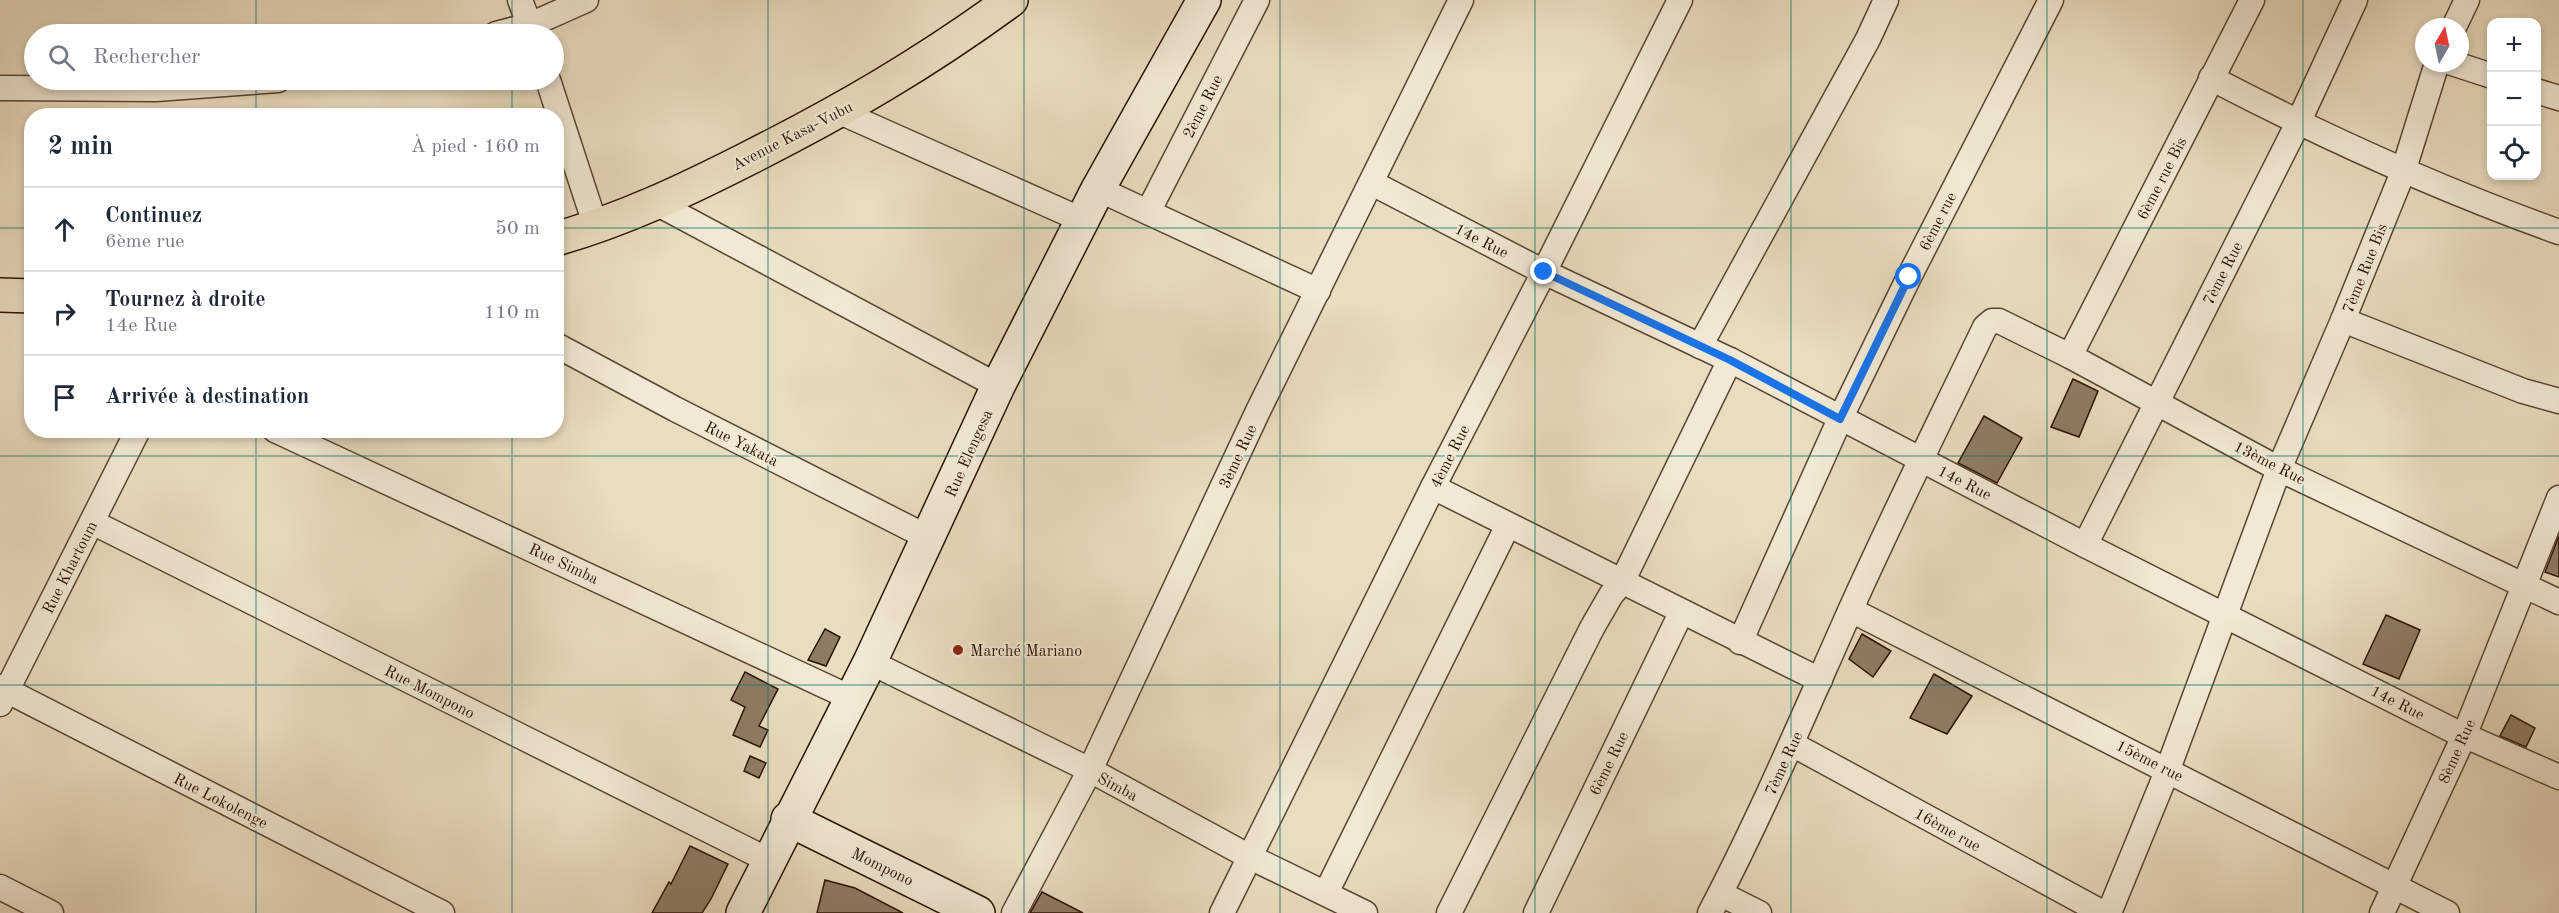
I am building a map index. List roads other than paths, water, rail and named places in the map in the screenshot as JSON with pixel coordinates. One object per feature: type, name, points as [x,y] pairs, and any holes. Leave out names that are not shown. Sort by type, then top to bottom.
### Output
[{"type":"main road","name":"Avenue Kasa-Vubu","points":[[564,237],[658,204],[840,112],[944,49],[1011,0]]},
{"type":"main road","points":[[0,295],[24,296]]},
{"type":"street","points":[[520,0],[529,24]]},
{"type":"street","points":[[542,24],[586,0]]},
{"type":"street","name":"Rue Elengesa","points":[[743,913],[930,538],[998,386],[1098,189],[1204,0]]},
{"type":"street","name":"2ème Rue","points":[[1148,212],[1257,0]]},
{"type":"street","name":"3ème Rue","points":[[1014,913],[1090,770],[1258,411],[1461,0]]},
{"type":"street","name":"4ème Rue","points":[[1222,913],[1248,856],[1680,0]]},
{"type":"street","points":[[1700,346],[1868,39],[1886,0]]},
{"type":"street","name":"6ème rue","points":[[1740,642],[1840,419],[1909,277],[2051,0]]},
{"type":"street","name":"6ème rue Bis","points":[[2070,356],[2252,0]]},
{"type":"street","name":"7ème Rue","points":[[2085,545],[2298,123],[2355,0]]},
{"type":"street","points":[[2458,18],[2467,0]]},
{"type":"street","points":[[2469,69],[2487,74]]},
{"type":"street","name":"7ème Rue Bis","points":[[2109,913],[2168,769],[2279,469],[2403,172],[2434,72]]},
{"type":"street","points":[[2211,78],[2298,123],[2403,172],[2559,231]]},
{"type":"street","points":[[0,88],[24,88]]},
{"type":"street","points":[[551,90],[557,108]]},
{"type":"street","points":[[2541,92],[2559,98]]},
{"type":"street","points":[[840,112],[1082,220]]},
{"type":"street","points":[[564,129],[596,227]]},
{"type":"street","name":"14e Rue","points":[[1372,183],[1544,272],[1730,360],[2085,545],[2224,613],[2464,736],[2559,777]]},
{"type":"street","points":[[1098,189],[1318,291]]},
{"type":"street","points":[[658,204],[998,386]]},
{"type":"street","points":[[2343,320],[2523,391],[2559,401]]},
{"type":"street","name":"13ème Rue","points":[[1985,327],[1992,321],[1999,321],[2070,356],[2279,469],[2559,602]]},
{"type":"street","name":"7ème Rue","points":[[1715,903],[1792,744],[1851,610],[1985,327]]},
{"type":"street","name":"Rue Yakata","points":[[564,349],[675,409],[930,538]]},
{"type":"street","points":[[1449,913],[1592,628],[1611,595],[1622,582],[1730,360]]},
{"type":"street","name":"Rue Khartoum","points":[[2,694],[134,438]]},
{"type":"street","name":"Rue Simba","points":[[292,438],[851,698]]},
{"type":"street","points":[[1433,488],[1820,680]]},
{"type":"street","name":"8ème Rue","points":[[2382,913],[2464,736],[2523,586],[2554,525],[2559,498]]},
{"type":"street","name":"Rue Mompono","points":[[92,522],[768,860]]},
{"type":"street","points":[[1326,893],[1508,525]]},
{"type":"street","name":"15ème rue","points":[[1851,610],[2448,913]]},
{"type":"street","name":"6ème Rue","points":[[1536,913],[1681,613]]},
{"type":"street","name":"Simba","points":[[870,662],[1090,770],[1248,856],[1365,913]]},
{"type":"street","name":"Rue Lokolenge","points":[[2,694],[442,913]]},
{"type":"street","name":"16ème rue","points":[[1792,744],[2103,913]]},
{"type":"street","name":"Mompono","points":[[788,819],[978,913]]},
{"type":"street","points":[[0,887],[51,913]]},
{"type":"street","points":[[1715,903],[1759,913]]},
{"type":"place","name":"Marché Mariano","points":[[958,650]]}]
